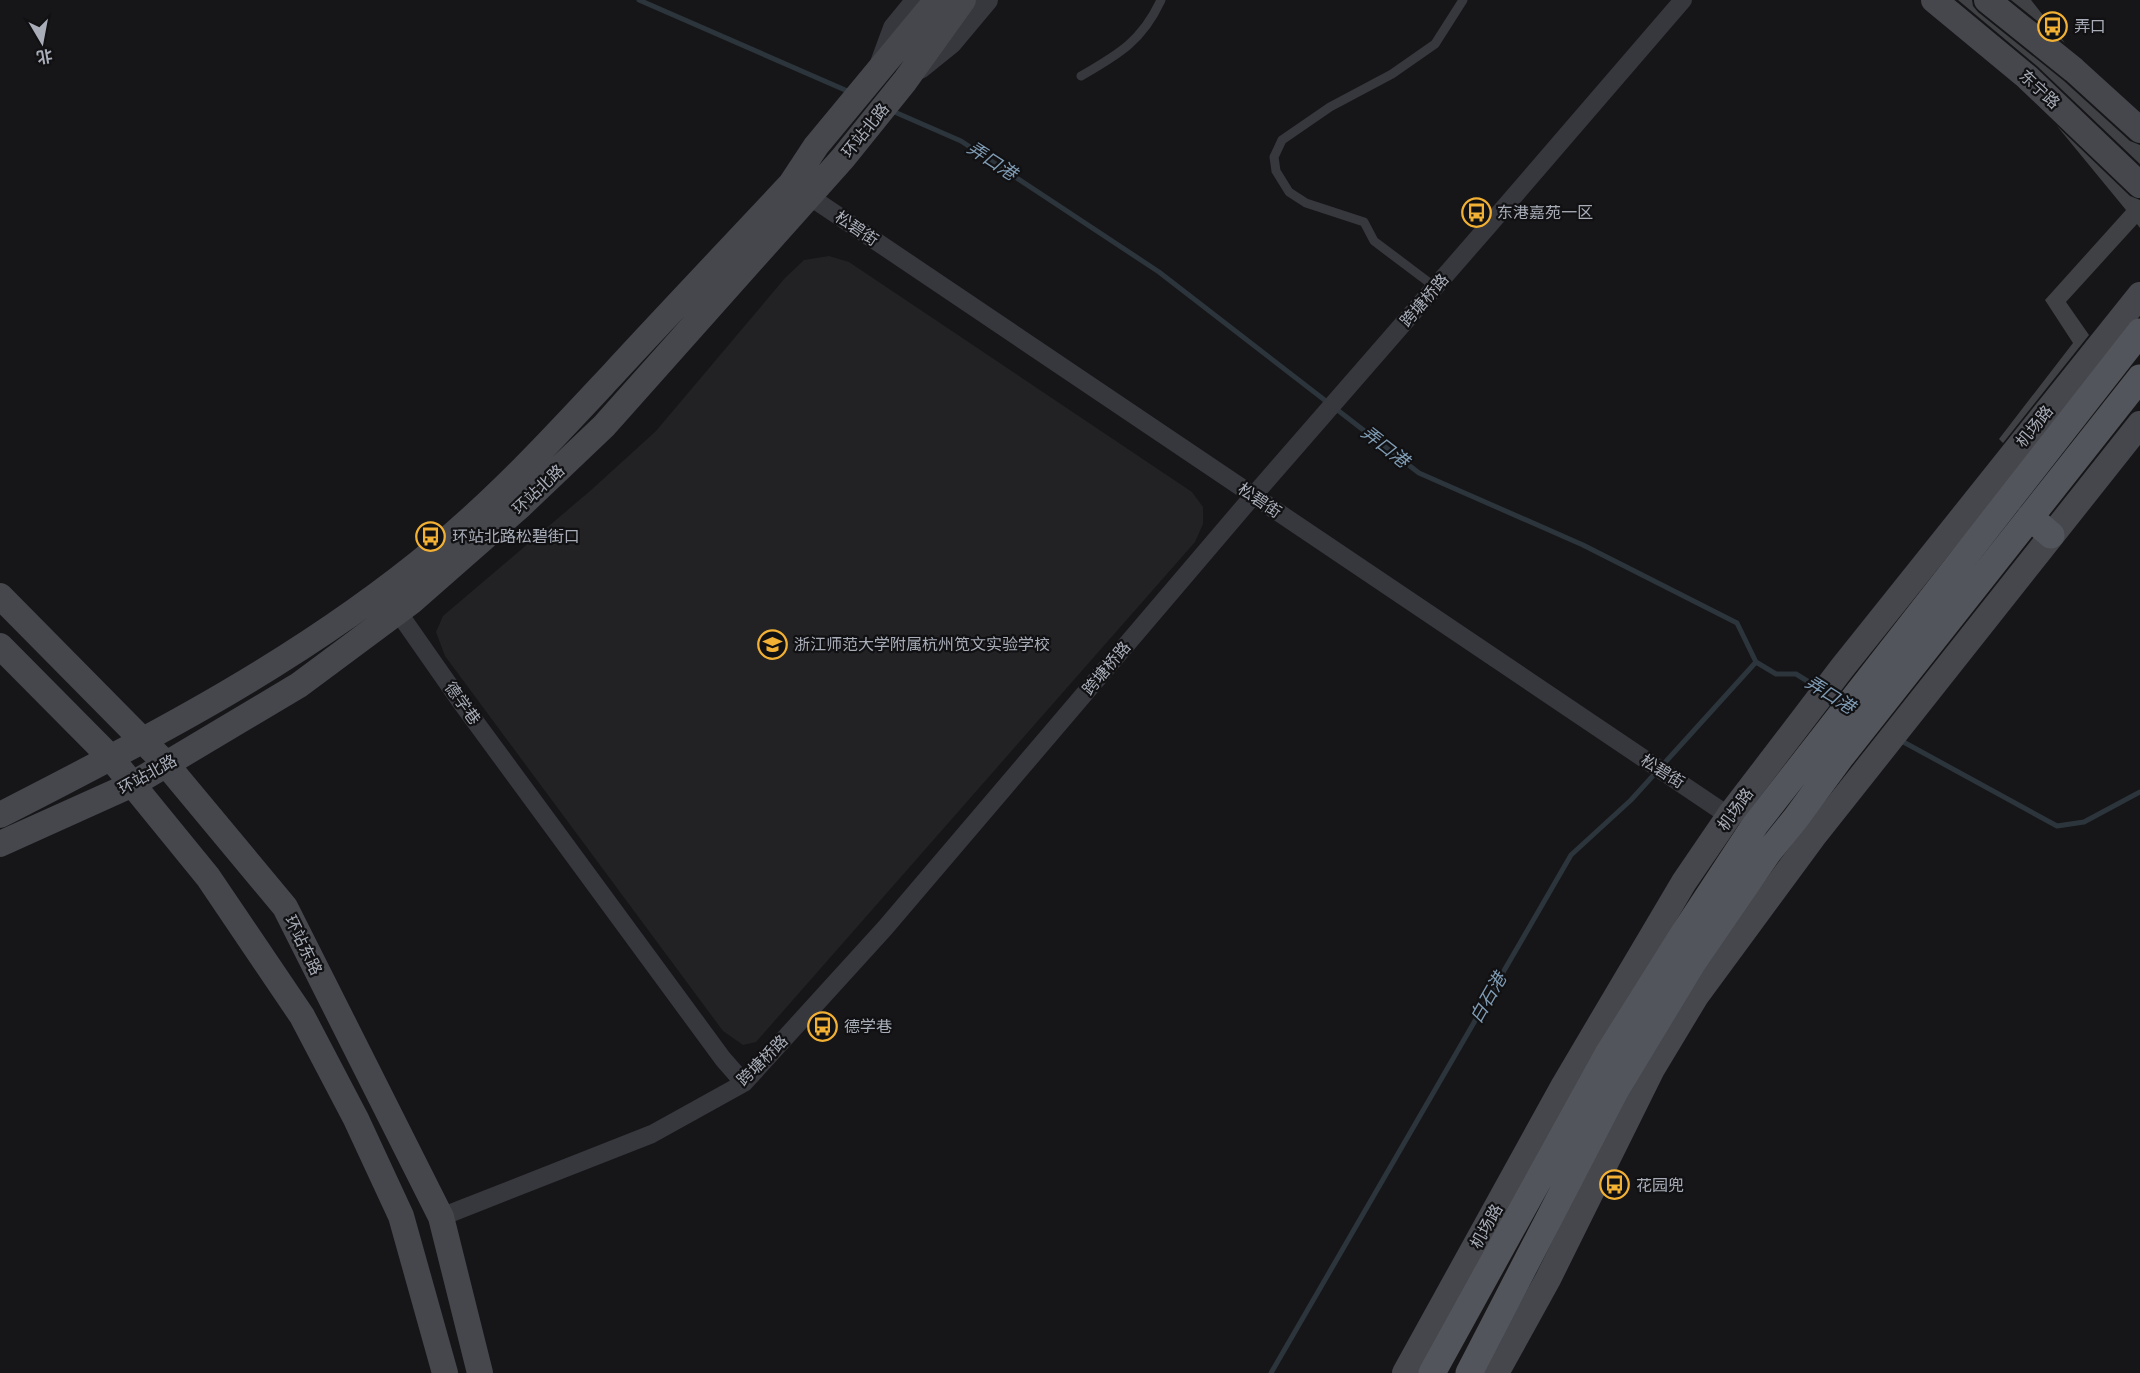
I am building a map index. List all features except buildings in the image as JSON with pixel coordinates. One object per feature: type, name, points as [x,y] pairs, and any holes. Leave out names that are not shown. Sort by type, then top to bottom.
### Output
[{"type":"main road","name":"环站北路","points":[[0,844],[133,784],[299,685],[398,612],[519,507],[604,426],[801,190],[816,146],[937,0]]},
{"type":"main road","name":"环站北路","points":[[0,814],[111,758],[248,682],[342,621],[438,548],[539,454],[801,190],[843,158],[905,81],[963,0]]},
{"type":"main road","name":"东宁路","points":[[1934,0],[2027,76],[2140,185]]},
{"type":"main road","points":[[1987,0],[2052,51],[2140,130]]},
{"type":"main road","name":"机场路","points":[[1432,1373],[1564,1085],[1672,902],[1729,816],[1842,668],[2140,295]]},
{"type":"main road","name":"机场路","points":[[1405,1373],[1755,825],[2140,332]]},
{"type":"main road","points":[[1496,1373],[1548,1279],[1658,1060],[1696,996],[1805,828],[1840,758],[1893,694],[2140,378]]},
{"type":"main road","points":[[1469,1373],[1615,1091],[1693,962],[1767,854],[1805,828],[1862,776],[2140,424]]},
{"type":"main road","points":[[2030,517],[2051,535]]},
{"type":"main road","name":"环站东路","points":[[0,596],[166,764],[285,907],[441,1217],[480,1373]]},
{"type":"main road","points":[[0,646],[111,758],[133,784],[208,877],[302,1016],[356,1119],[401,1216],[445,1373]]},
{"type":"street","points":[[877,73],[894,28],[917,0]]},
{"type":"street","points":[[905,81],[951,43],[987,0]]},
{"type":"street","name":"跨塘桥路","points":[[441,1217],[652,1134],[744,1083],[885,928],[1253,496],[1683,0]]},
{"type":"street","name":"松碧街","points":[[801,190],[1729,816]]},
{"type":"street","name":"德学巷","points":[[398,612],[723,1059],[744,1083]]},
{"type":"lane","points":[[1081,76],[1106,62],[1137,39],[1152,20],[1161,0]]},
{"type":"lane","points":[[1435,287],[1374,241],[1364,222],[1306,203],[1289,192],[1276,171],[1274,157],[1282,140],[1330,107],[1392,74],[1435,44],[1463,0]]},
{"type":"shaded area","name":"浙江师范大学附属杭州笕文实验学校","points":[[829,256],[849,262],[1192,492],[1203,507],[1203,524],[1195,542],[756,1042],[743,1045],[723,1031],[445,656],[436,632],[443,616],[590,491],[656,431],[785,278],[804,260]]},
{"type":"waterway","name":"弄口港","points":[[639,0],[852,93]]},
{"type":"waterway","name":"弄口港","points":[[890,110],[961,141],[1159,272],[1419,473],[1583,545],[1737,623],[1756,662],[1776,674],[1796,674],[1817,687]]},
{"type":"waterway","name":"白石港","points":[[1271,1373],[1571,855],[1631,800],[1756,662]]},
{"type":"waterway","name":"弄口港","points":[[1898,739],[2057,826],[2084,822],[2140,792]]},
{"type":"place","name":"弄口","points":[[2053,26]]},
{"type":"place","name":"东港嘉苑一区","points":[[1476,212]]},
{"type":"place","name":"环站北路松碧街口","points":[[431,536]]},
{"type":"place","name":"浙江师范大学附属杭州笕文实验学校","points":[[773,644]]},
{"type":"place","name":"德学巷","points":[[823,1026]]},
{"type":"place","name":"花园兜","points":[[1615,1185]]}]
